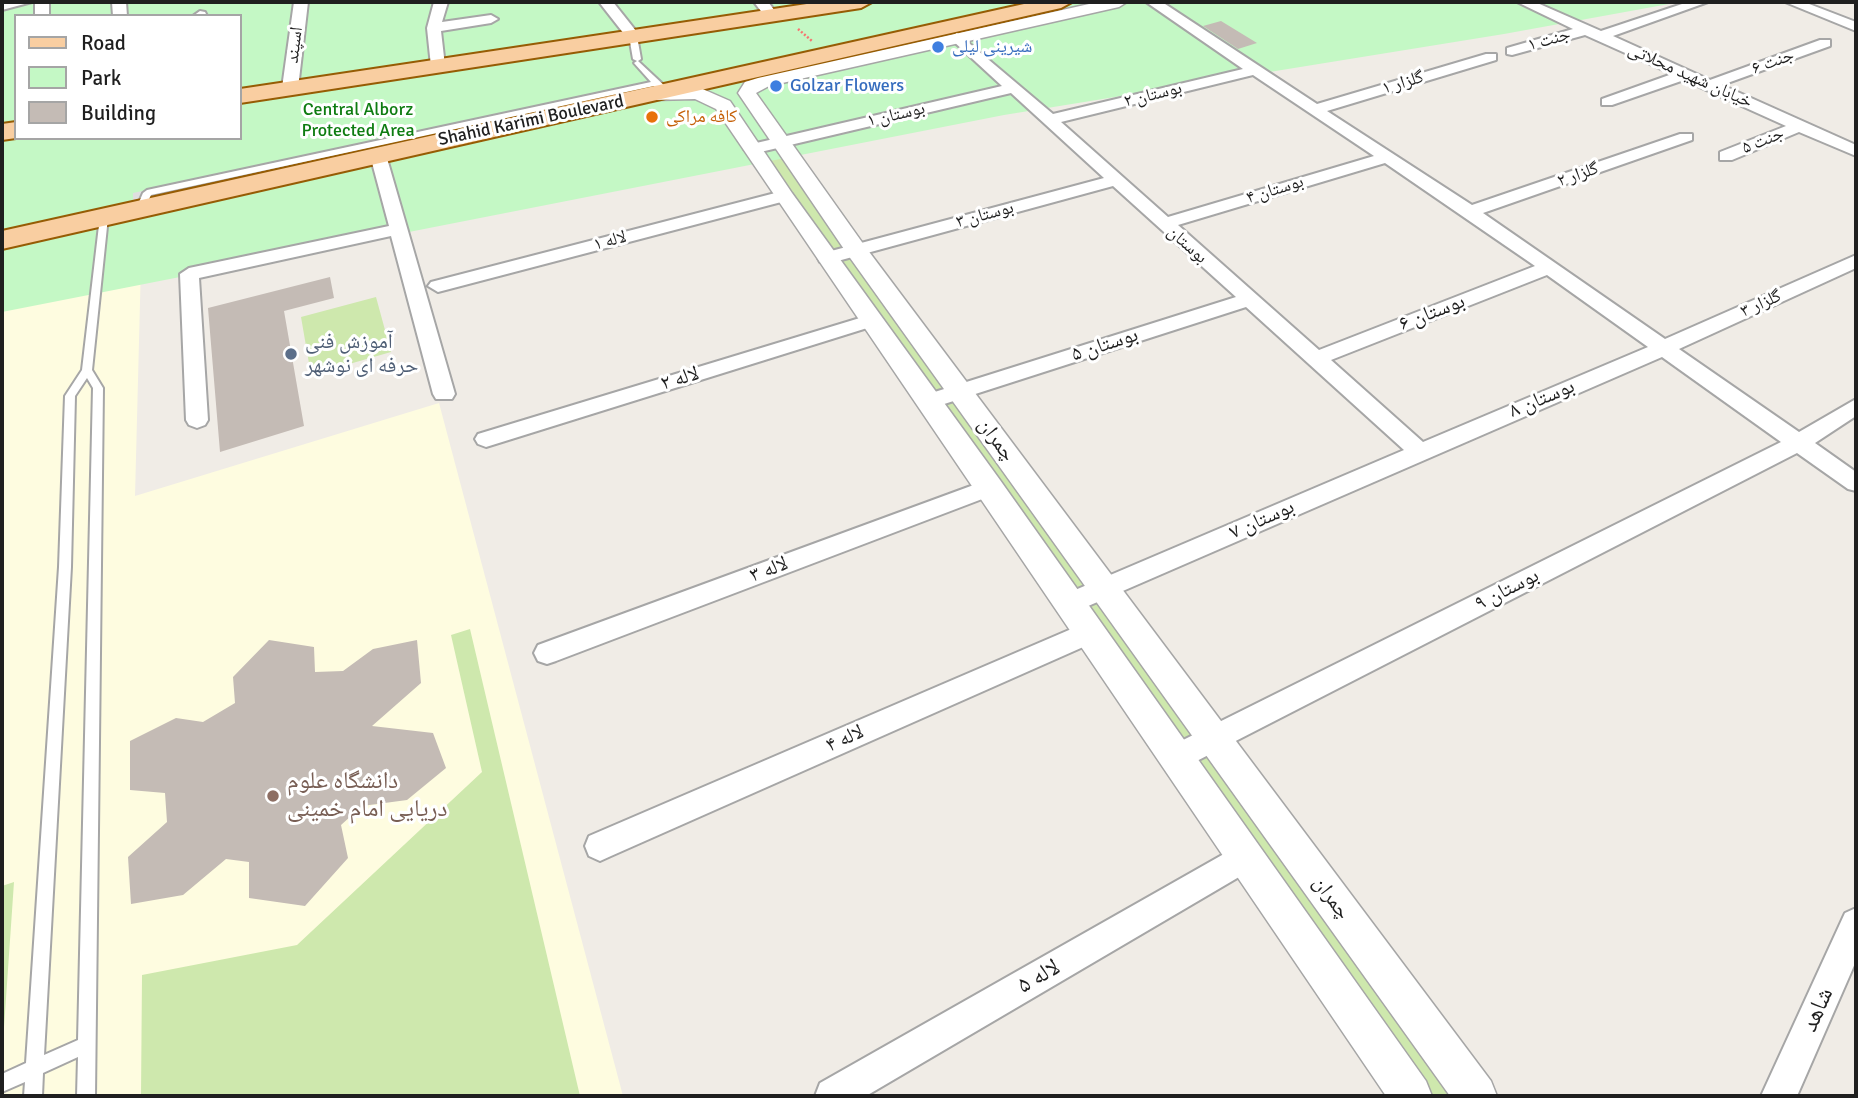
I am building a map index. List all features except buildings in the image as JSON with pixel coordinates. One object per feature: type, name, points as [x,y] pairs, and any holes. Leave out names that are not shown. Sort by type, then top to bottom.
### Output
[{"type":"main road","points":[[733,76],[691,79],[656,70],[647,63],[645,54],[648,45],[674,30],[766,9],[861,2]]},
{"type":"main road","name":"Shahid Karimi Boulevard","points":[[2,240],[657,89],[733,76],[1061,2]]},
{"type":"main road","points":[[242,96],[438,66],[636,52],[674,30]]},
{"type":"street","points":[[2,6],[26,2]]},
{"type":"street","name":"اسپند","points":[[290,88],[301,2]]},
{"type":"street","points":[[438,66],[434,28],[441,2]]},
{"type":"street","points":[[606,2],[636,52]]},
{"type":"street","name":"چمران","points":[[1119,2],[752,86],[748,96],[783,196],[930,401],[1411,1096]]},
{"type":"street","points":[[1153,2],[1470,212],[1666,347],[1856,483]]},
{"type":"street","name":"خیابان شهید محلاتی","points":[[1524,2],[1600,32],[1686,74],[1716,83],[1799,126],[1847,137],[1856,151]]},
{"type":"street","points":[[1548,2],[1600,32],[1847,137]]},
{"type":"street","name":"جنت ۱","points":[[1512,51],[1600,32],[1701,2]]},
{"type":"street","points":[[1792,2],[1856,27]]},
{"type":"street","points":[[434,28],[491,19]]},
{"type":"street","name":"بوستان","points":[[957,37],[1419,451]]},
{"type":"street","name":"جنت ۶","points":[[1716,83],[1825,43]]},
{"type":"street","name":"گلزار ۱","points":[[1315,109],[1491,57]]},
{"type":"street","name":"بوستان ۲","points":[[1049,120],[1256,70]]},
{"type":"street","points":[[1607,102],[1686,74]]},
{"type":"street","name":"بوستان ۱","points":[[766,146],[1013,88]]},
{"type":"street","name":"چمران","points":[[657,89],[716,100],[723,105],[766,146],[856,250],[962,391],[1476,1096]]},
{"type":"street","name":"جنت ۵","points":[[1726,156],[1799,126]]},
{"type":"street","name":"گلزار ۲","points":[[1470,212],[1686,138]]},
{"type":"street","points":[[378,155],[444,394]]},
{"type":"street","name":"بوستان ۴","points":[[1163,224],[1388,157]]},
{"type":"street","name":"بوستان ۳","points":[[827,258],[1115,180]]},
{"type":"street","name":"لاله ۱","points":[[438,286],[783,196]]},
{"type":"street","points":[[197,420],[189,274],[399,229]]},
{"type":"street","name":"گلزار ۳","points":[[1666,347],[1856,261]]},
{"type":"street","name":"بوستان ۶","points":[[1314,359],[1550,267]]},
{"type":"street","name":"بوستان ۵","points":[[930,401],[1248,300]]},
{"type":"street","name":"لاله ۲","points":[[486,439],[873,320]]},
{"type":"street","name":"بوستان ۸","points":[[1419,451],[1666,347]]},
{"type":"street","name":"بوستان ۹","points":[[1175,758],[1800,442],[1856,406]]},
{"type":"street","name":"بوستان ۷","points":[[1070,603],[1419,451]]},
{"type":"street","name":"لاله ۳","points":[[547,653],[990,487]]},
{"type":"street","name":"لاله ۴","points":[[600,846],[1090,632]]},
{"type":"street","name":"لاله ۵","points":[[834,1096],[1245,858]]},
{"type":"street","name":"شاهد","points":[[1779,1096],[1856,924]]},
{"type":"lane","points":[[139,209],[147,193],[657,89],[636,52]]},
{"type":"lane","points":[[33,1096],[65,567],[70,396],[87,370],[104,217]]},
{"type":"lane","points":[[86,1096],[98,388],[87,370]]},
{"type":"lane","points":[[2,1083],[88,1045]]},
{"type":"shaded area","points":[[621,87],[624,93],[133,201],[133,193]]},
{"type":"shaded area","name":"دانشگاه علوم دریایی امام خمینی","points":[[142,225],[135,496],[439,403],[623,1096],[2,1096],[2,257]]},
{"type":"green space","name":"Central Alborz Protected Area","points":[[2,2],[1680,2],[1504,34],[1004,115],[2,312]]},
{"type":"green space","points":[[777,144],[854,250],[827,257],[754,150]]},
{"type":"green space","points":[[854,252],[958,390],[931,399],[829,259]]},
{"type":"green space","points":[[376,297],[391,352],[311,375],[301,317]]},
{"type":"green space","points":[[961,392],[1103,588],[1072,601],[932,401]]},
{"type":"green space","points":[[1104,591],[1210,737],[1177,754],[1073,604]]},
{"type":"green space","points":[[470,629],[580,1096],[141,1096],[142,975],[297,945],[482,772],[451,635]]},
{"type":"green space","points":[[1213,742],[1472,1096],[1415,1096],[1180,759]]},
{"type":"green space","points":[[14,882],[3,1042],[2,1042],[2,886]]},
{"type":"place","name":"شیرینی لیلی","points":[[938,47]]},
{"type":"place","name":"Golzar Flowers","points":[[776,86]]},
{"type":"place","name":"کافه مراکی","points":[[652,117]]},
{"type":"place","name":"آموزش فنی حرفه ای نوشهر","points":[[291,354]]},
{"type":"place","name":"دانشگاه علوم دریایی امام خمینی","points":[[273,796]]}]
